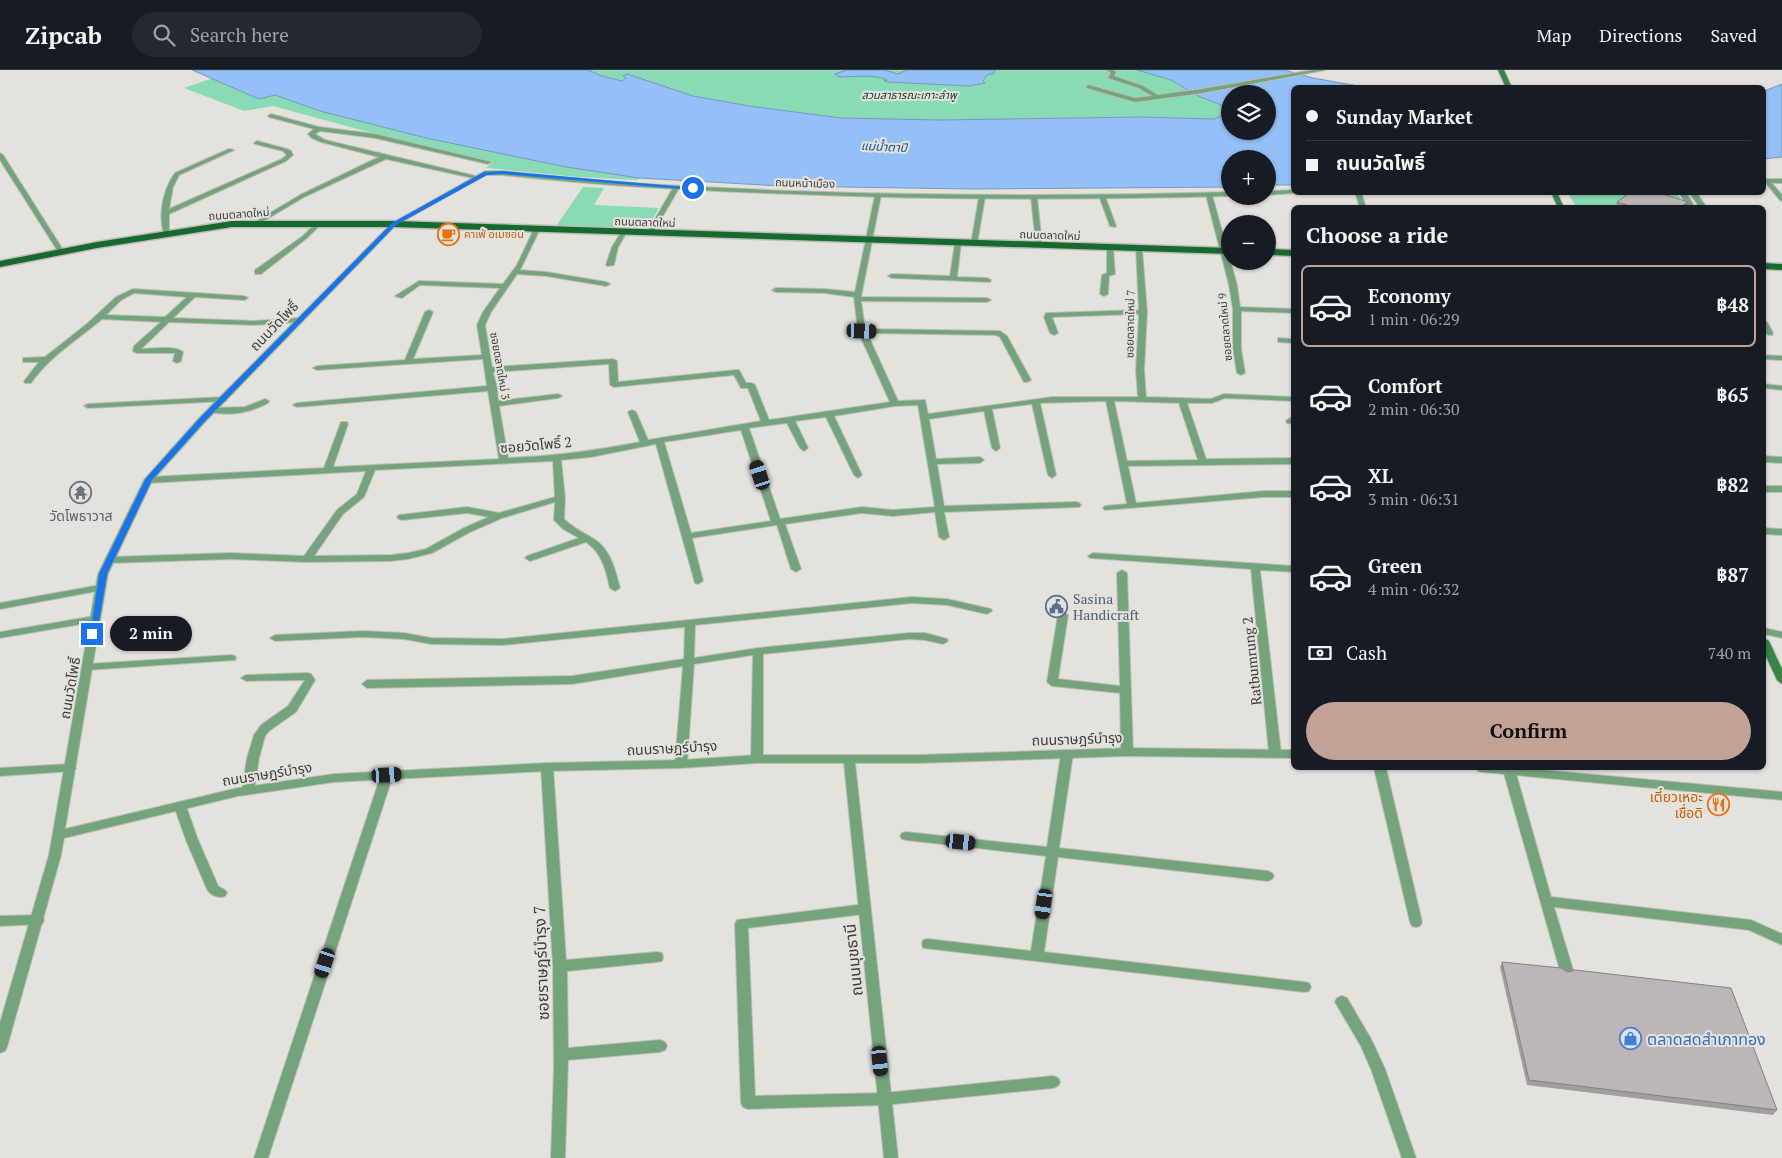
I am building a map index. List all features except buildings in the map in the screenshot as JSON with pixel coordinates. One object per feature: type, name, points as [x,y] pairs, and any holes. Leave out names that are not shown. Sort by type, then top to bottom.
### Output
[{"type":"main road","points":[[1501,70],[1508,85]]},
{"type":"main road","name":"ถนนตลาดใหม่","points":[[61,253],[166,233],[257,223],[394,224],[1221,251]]},
{"type":"main road","points":[[1276,252],[1291,253]]},
{"type":"main road","points":[[0,264],[43,254],[61,253]]},
{"type":"main road","points":[[0,272],[47,260],[61,253]]},
{"type":"main road","points":[[1766,266],[1782,267]]},
{"type":"main road","points":[[1766,644],[1782,680]]},
{"type":"street","points":[[1110,70],[1114,73],[1110,77],[1141,87],[1157,97]]},
{"type":"street","points":[[1089,88],[1106,90],[1130,99],[1157,97],[1322,70]]},
{"type":"street","points":[[271,116],[319,129],[375,136],[488,162]]},
{"type":"street","points":[[319,129],[311,134],[314,138],[385,157],[477,178]]},
{"type":"street","points":[[166,213],[284,160],[290,155],[290,152],[285,150],[257,143]]},
{"type":"street","points":[[166,233],[166,213],[171,180],[177,174],[231,150]]},
{"type":"street","points":[[0,155],[61,253]]},
{"type":"street","points":[[257,223],[302,196],[385,157]]},
{"type":"street","name":"ถนนหน้าเมือง","points":[[394,224],[486,173],[676,188],[878,195],[1034,197],[1221,194]]},
{"type":"street","points":[[1766,181],[1782,181]]},
{"type":"street","points":[[1766,182],[1782,199]]},
{"type":"street","points":[[650,233],[676,188]]},
{"type":"street","points":[[1276,193],[1291,192]]},
{"type":"street","points":[[878,195],[857,297],[862,331],[895,404]]},
{"type":"street","name":"ซอยตลาดใหม่ 9","points":[[1209,195],[1221,232]]},
{"type":"street","points":[[1102,196],[1113,226]]},
{"type":"street","points":[[974,244],[982,197]]},
{"type":"street","points":[[1034,197],[1039,246]]},
{"type":"street","points":[[258,272],[305,237],[320,223]]},
{"type":"street","name":"ถนนวัดโพธิ์","points":[[1,1038],[56,855],[103,574],[148,480],[222,399],[394,224]]},
{"type":"street","name":"ซอยตลาดใหม่ 3","points":[[504,462],[481,325],[487,312],[514,272],[536,229]]},
{"type":"street","points":[[610,265],[615,247],[624,232]]},
{"type":"street","points":[[953,278],[958,243]]},
{"type":"street","points":[[1104,294],[1106,275],[1110,274],[1110,248]]},
{"type":"street","name":"ซอยตลาดใหม่ 7","points":[[1139,248],[1143,312],[1140,370],[1142,400]]},
{"type":"street","name":"ซอยตลาดใหม่ 9","points":[[1230,270],[1237,309],[1237,349],[1241,373]]},
{"type":"street","points":[[514,272],[546,274],[606,284]]},
{"type":"street","points":[[892,276],[987,280]]},
{"type":"street","points":[[399,296],[420,283],[505,286]]},
{"type":"street","points":[[776,290],[825,291],[857,297],[987,300]]},
{"type":"street","points":[[28,382],[34,371],[46,360],[100,317],[119,297],[126,293],[133,291],[244,298]]},
{"type":"street","points":[[177,361],[180,356],[179,352],[176,351],[144,352],[137,351],[136,348],[193,295]]},
{"type":"street","points":[[1237,309],[1291,311]]},
{"type":"street","points":[[408,362],[429,312]]},
{"type":"street","points":[[1054,332],[1048,317],[1049,315],[1143,312]]},
{"type":"street","points":[[100,317],[254,323],[299,320]]},
{"type":"street","points":[[1766,328],[1769,333]]},
{"type":"street","points":[[862,331],[997,334],[1003,336],[1027,380]]},
{"type":"street","points":[[1281,340],[1291,341]]},
{"type":"street","points":[[317,368],[485,357]]},
{"type":"street","points":[[1766,357],[1782,358]]},
{"type":"street","points":[[26,360],[46,360]]},
{"type":"street","points":[[489,370],[614,361],[614,385],[736,372],[744,386],[751,385],[766,424]]},
{"type":"street","points":[[1766,386],[1782,388]]},
{"type":"street","points":[[297,405],[493,388]]},
{"type":"street","points":[[495,404],[558,396]]},
{"type":"street","points":[[944,537],[938,509],[925,417],[1068,399],[1182,401],[1212,400],[1224,396],[1291,399]]},
{"type":"street","points":[[88,406],[222,399]]},
{"type":"street","points":[[1110,400],[1132,506]]},
{"type":"street","points":[[212,410],[251,410],[265,401]]},
{"type":"street","points":[[1182,401],[1202,462]]},
{"type":"street","name":"ซอยวัดโพธิ์ 2","points":[[148,480],[557,458],[895,404],[922,402],[925,417]]},
{"type":"street","points":[[1036,402],[1052,475]]},
{"type":"street","points":[[988,408],[996,448]]},
{"type":"street","points":[[632,412],[645,444]]},
{"type":"street","points":[[829,414],[858,475]]},
{"type":"street","points":[[790,420],[804,448]]},
{"type":"street","points":[[327,471],[344,424]]},
{"type":"street","points":[[744,427],[796,569]]},
{"type":"street","points":[[659,441],[698,581]]},
{"type":"street","points":[[557,458],[560,498],[559,520],[566,527],[597,546],[609,564],[615,588]]},
{"type":"street","points":[[1766,459],[1782,460]]},
{"type":"street","points":[[932,462],[980,460]]},
{"type":"street","points":[[1123,464],[1291,461]]},
{"type":"street","points":[[307,559],[340,512],[360,495],[371,468]]},
{"type":"street","points":[[1766,489],[1782,489]]},
{"type":"street","points":[[1108,508],[1264,494],[1291,496]]},
{"type":"street","points":[[110,560],[231,556],[307,559],[408,556],[429,551],[467,530],[499,516],[560,498]]},
{"type":"street","points":[[687,536],[862,510],[894,513],[938,509],[1076,505]]},
{"type":"street","points":[[402,517],[455,510],[476,511],[499,516]]},
{"type":"street","points":[[1766,531],[1782,532]]},
{"type":"street","points":[[530,558],[586,539]]},
{"type":"street","points":[[1093,556],[1291,569]]},
{"type":"street","name":"Ratbumrung 2","points":[[1255,566],[1275,753]]},
{"type":"street","points":[[1122,573],[1127,752]]},
{"type":"street","points":[[0,606],[100,588]]},
{"type":"street","points":[[275,638],[363,634],[404,636],[431,641],[503,642],[912,600],[947,602],[987,611]]},
{"type":"street","points":[[1063,615],[1052,682],[1125,690]]},
{"type":"street","points":[[0,635],[95,618]]},
{"type":"street","points":[[680,764],[690,660],[690,623]]},
{"type":"street","points":[[1766,631],[1782,635]]},
{"type":"street","points":[[366,684],[572,680],[690,660],[758,651],[911,635],[926,635],[943,641]]},
{"type":"street","points":[[757,759],[758,651]]},
{"type":"street","points":[[87,667],[231,658]]},
{"type":"street","points":[[246,678],[307,676],[310,680],[292,709],[265,728],[260,735],[253,758],[248,791]]},
{"type":"street","name":"ถนนราษฎร์บำรุง","points":[[59,835],[248,791],[334,778],[547,767],[680,764],[757,759],[919,759],[1127,752],[1291,754]]},
{"type":"street","points":[[1037,956],[1067,754]]},
{"type":"street","name":"ถนนมุขธานี","points":[[849,758],[891,1158]]},
{"type":"street","name":"ซอยราษฎร์บำรุง 7","points":[[547,767],[560,966],[561,1054],[558,1158]]},
{"type":"street","points":[[0,772],[70,768]]},
{"type":"street","points":[[1380,770],[1416,922]]},
{"type":"street","points":[[1566,970],[1509,770],[1782,796]]},
{"type":"street","points":[[261,1158],[387,775]]},
{"type":"street","points":[[180,806],[213,890],[221,892]]},
{"type":"street","points":[[906,836],[1268,876]]},
{"type":"street","points":[[1547,901],[1751,926],[1782,940]]},
{"type":"street","points":[[865,909],[741,924],[748,1103],[884,1099],[1053,1082]]},
{"type":"street","points":[[0,921],[38,920]]},
{"type":"street","points":[[928,944],[1304,988]]},
{"type":"street","points":[[560,966],[657,957]]},
{"type":"street","points":[[1342,1002],[1366,1043],[1378,1069],[1409,1158]]},
{"type":"street","points":[[561,1054],[660,1046]]},
{"type":"green space","name":"สวนสาธารณะเกาะลำพู","points":[[588,70],[1137,70],[1171,80],[1198,96],[1221,105],[1221,116],[1214,119],[1141,117],[940,120],[841,118],[749,106],[693,96],[627,74],[623,76],[626,78],[623,81],[602,76]]},
{"type":"green space","points":[[213,78],[644,175],[637,180],[578,177],[486,168],[493,162],[394,139],[273,106],[244,111],[184,88]]},
{"type":"green space","points":[[583,187],[604,188],[594,205],[659,208],[647,229],[557,225]]},
{"type":"green space","points":[[1569,195],[1678,195],[1685,205],[1575,205]]},
{"type":"water","name":"แม่น้ำตาปี","points":[[192,70],[588,70],[622,81],[626,78],[623,76],[627,74],[693,96],[749,106],[841,118],[940,120],[1141,117],[1214,119],[1221,116],[1221,140],[1276,140],[1276,85],[1221,85],[1221,105],[1198,96],[1171,80],[1137,70],[1284,70],[1313,78],[1353,85],[1291,85],[1291,185],[1276,185],[1276,150],[1221,150],[1221,187],[972,189],[781,186],[639,178],[566,167],[426,138],[320,111],[275,95],[259,99]]},
{"type":"water","points":[[847,70],[884,70],[898,74],[907,70],[995,70],[994,73],[987,75],[983,81],[985,83],[969,86],[888,82],[876,77],[839,77],[835,74]]},
{"type":"water","points":[[1782,84],[1782,157],[1766,159],[1766,90]]},
{"type":"place","name":"คาเฟ่ อเมซอน","points":[[448,234]]},
{"type":"place","name":"วัดโพธาวาส","points":[[81,493]]},
{"type":"place","name":"Sasina Handicraft","points":[[1057,607]]},
{"type":"place","name":"เตี๋ยวเหอะ เชื่อดิ","points":[[1719,805]]},
{"type":"place","name":"ตลาดสดสำเภาทอง","points":[[1631,1039]]},
{"type":"route","points":[[92,634],[103,574],[148,480],[202,420],[332,285],[394,224],[486,173],[657,187],[693,188]]}]
